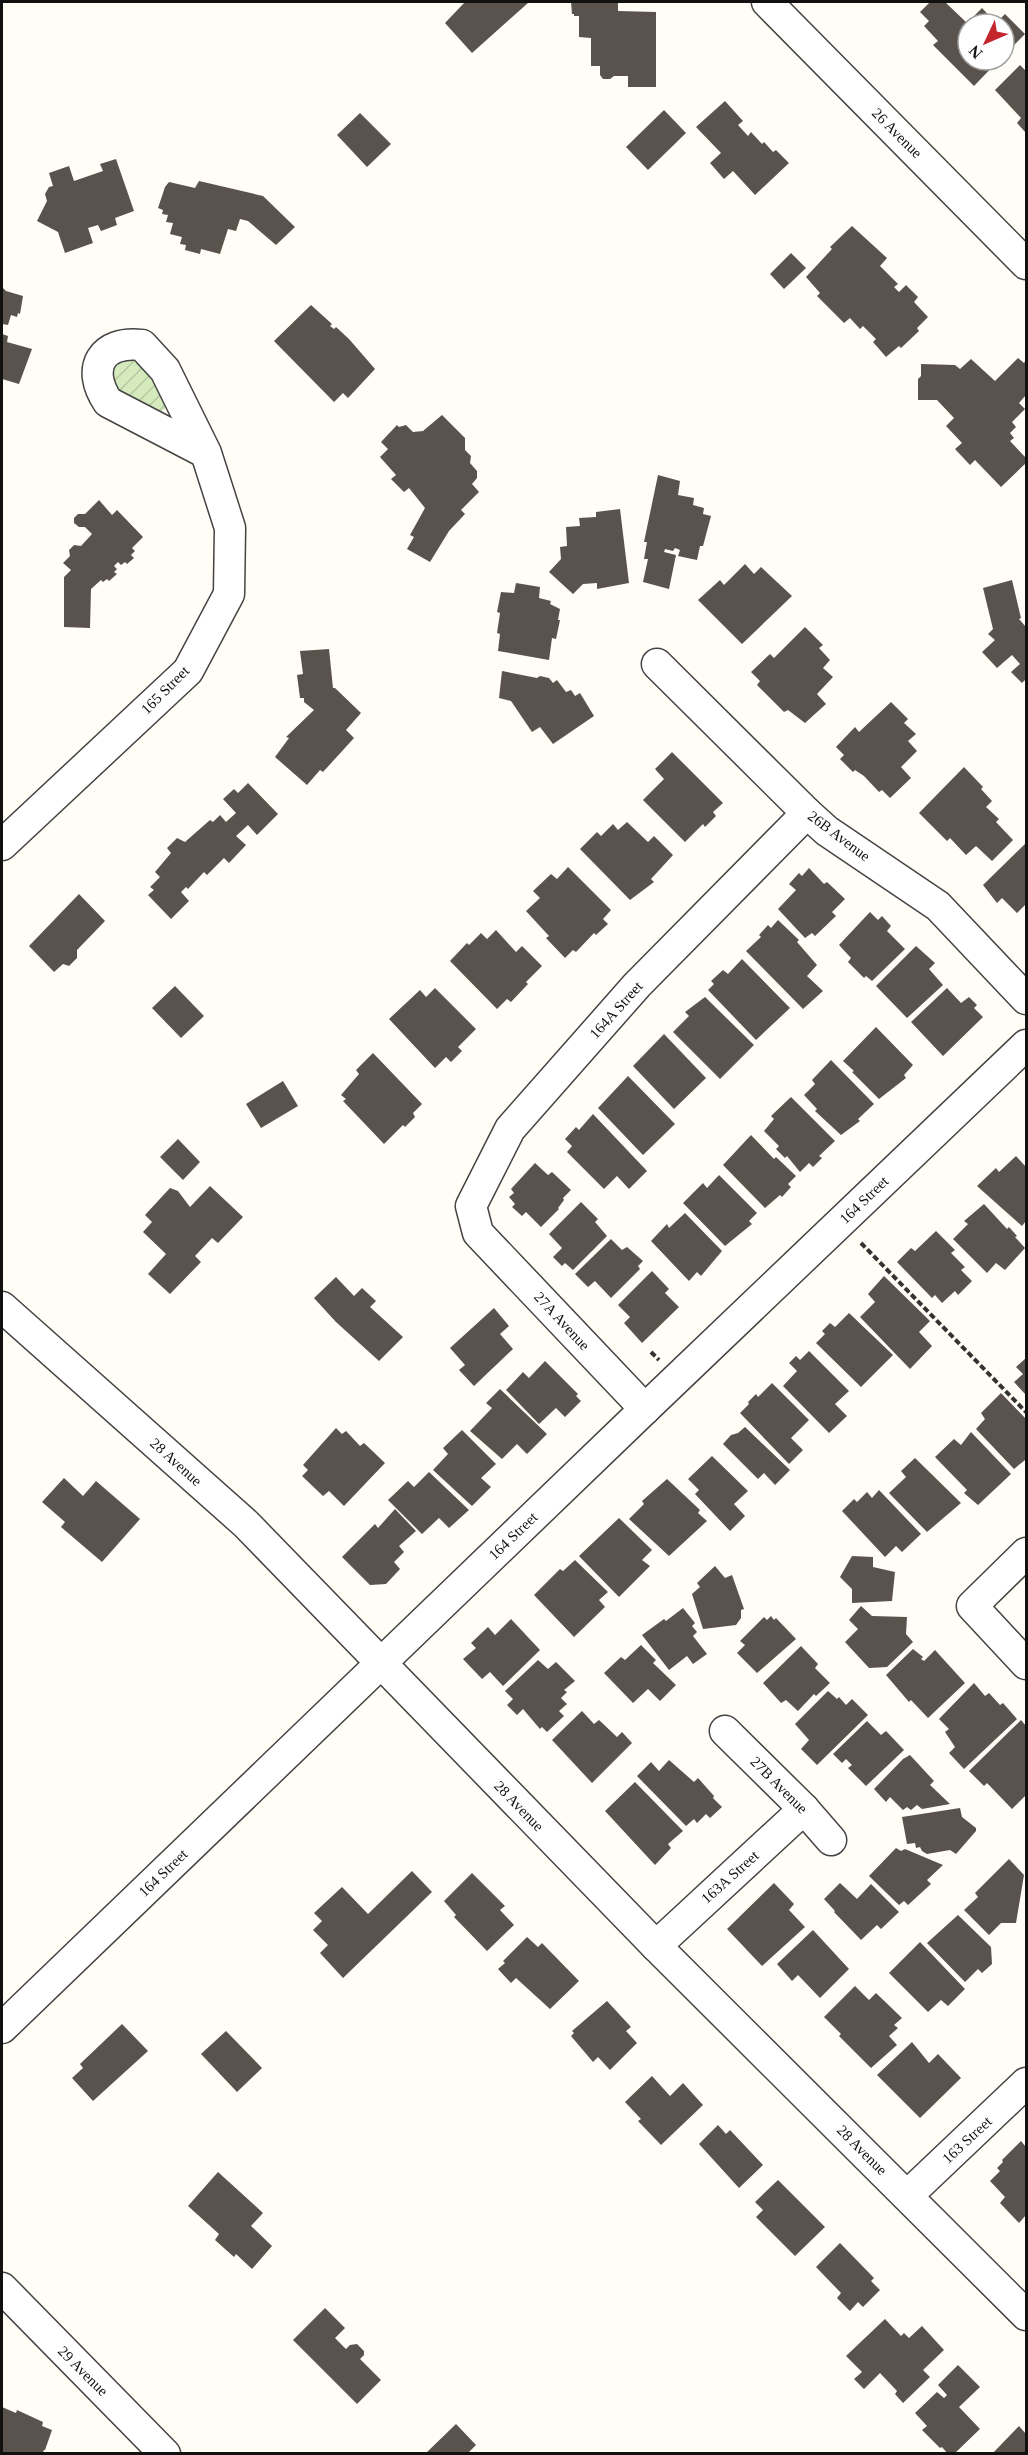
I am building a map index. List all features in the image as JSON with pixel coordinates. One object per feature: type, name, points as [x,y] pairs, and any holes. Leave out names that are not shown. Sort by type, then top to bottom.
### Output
[{"type":"street","name":"26 Avenue","points":[[767,2],[1026,264]]},
{"type":"street","name":"165 Street","points":[[2,845],[188,671],[229,594],[231,528],[206,453]]},
{"type":"street","name":"26B Avenue","points":[[657,664],[827,831],[938,906],[1026,999]]},
{"type":"street","name":"164A Street","points":[[478,1233],[471,1206],[510,1129],[637,986],[807,813]]},
{"type":"street","name":"164 Street","points":[[2,2028],[1026,1046]]},
{"type":"street","name":"27A Avenue","points":[[478,1233],[645,1409]]},
{"type":"street","name":"28 Avenue","points":[[2,1307],[246,1524],[656,1946],[1026,2315]]},
{"type":"street","points":[[1026,1552],[972,1606],[1026,1664]]},
{"type":"street","name":"27B Avenue","points":[[725,1731],[804,1809],[831,1840]]},
{"type":"street","name":"163A Street","points":[[656,1946],[804,1809]]},
{"type":"street","name":"163 Street","points":[[908,2195],[1026,2083]]},
{"type":"street","name":"29 Avenue","points":[[2,2288],[165,2454]]},
{"type":"path","points":[[861,1244],[1026,1412]]},
{"type":"green space","points":[[132,358],[145,364],[167,403],[165,409],[160,412],[119,397],[109,377],[118,364]]},
{"type":"building","points":[[465,2],[528,3],[472,53],[445,23]]},
{"type":"building","points":[[571,2],[618,2],[618,11],[656,12],[656,87],[628,87],[628,76],[603,79],[600,75],[600,66],[591,66],[591,38],[579,37],[579,16],[572,14]]},
{"type":"building","points":[[930,2],[945,2],[956,12],[956,68],[933,45],[938,41],[924,26],[929,21],[920,12]]},
{"type":"building","points":[[1016,25],[1025,34],[1016,43]]},
{"type":"building","points":[[1020,65],[1026,71],[1026,133],[1017,123],[1021,118],[995,90],[1013,72],[1016,72]]},
{"type":"building","points":[[960,72],[987,72],[974,86]]},
{"type":"building","points":[[725,101],[743,121],[738,125],[748,136],[751,132],[762,144],[764,142],[773,152],[776,150],[789,163],[755,195],[733,171],[724,179],[710,163],[721,153],[696,127]]},
{"type":"building","points":[[664,110],[686,133],[648,170],[626,147]]},
{"type":"building","points":[[360,113],[391,144],[367,167],[337,135]]},
{"type":"building","points":[[116,159],[134,211],[115,218],[117,225],[101,231],[98,225],[88,228],[93,243],[65,253],[58,232],[37,221],[47,201],[45,194],[49,187],[53,186],[49,173],[69,166],[74,181],[103,171],[100,164]]},
{"type":"building","points":[[199,181],[263,196],[295,227],[276,245],[248,221],[240,219],[236,231],[228,229],[220,254],[201,249],[200,254],[185,250],[186,245],[180,244],[182,237],[170,234],[173,223],[166,222],[168,215],[162,214],[163,210],[158,208],[169,182],[195,188]]},
{"type":"building","points":[[852,226],[887,258],[880,266],[898,284],[894,287],[899,292],[906,285],[918,297],[914,302],[928,317],[917,328],[919,331],[901,348],[899,346],[886,357],[873,342],[876,339],[863,326],[860,329],[850,318],[844,323],[817,296],[820,293],[806,277],[832,249],[830,247]]},
{"type":"building","points":[[791,253],[806,268],[784,289],[770,274]]},
{"type":"building","points":[[2,287],[6,291],[23,296],[20,314],[18,313],[17,317],[11,315],[8,325],[2,324]]},
{"type":"building","points":[[311,305],[332,324],[330,326],[334,329],[336,327],[349,339],[375,369],[348,398],[343,393],[334,402],[274,341]]},
{"type":"building","points":[[2,334],[8,336],[7,342],[32,349],[19,384],[2,379]]},
{"type":"building","points":[[1018,358],[1024,363],[1026,360],[1026,395],[1019,403],[1025,409],[1012,422],[1016,427],[1010,433],[1014,438],[1010,441],[1026,458],[1026,463],[1001,487],[975,460],[970,465],[955,449],[962,443],[946,426],[954,418],[937,400],[918,400],[918,379],[921,376],[921,364],[955,365],[960,369],[971,359],[995,381]]},
{"type":"building","points":[[442,415],[465,438],[465,450],[471,456],[470,463],[477,471],[477,478],[472,484],[479,492],[461,510],[465,514],[449,531],[430,562],[407,549],[414,537],[410,535],[425,508],[409,488],[404,492],[391,479],[396,475],[380,457],[388,449],[381,442],[397,425],[399,427],[406,425],[413,432],[423,431]]},
{"type":"building","points":[[658,475],[680,481],[678,495],[694,498],[693,505],[704,508],[703,514],[711,516],[697,560],[678,556],[680,550],[675,548],[673,551],[665,549],[664,552],[676,555],[669,589],[643,582],[648,559],[644,559],[647,542],[644,542]]},
{"type":"building","points":[[99,500],[112,515],[117,510],[143,537],[132,548],[135,551],[131,555],[134,558],[127,564],[125,562],[121,565],[118,562],[114,566],[117,569],[114,572],[117,574],[109,581],[101,580],[91,589],[90,628],[64,627],[64,577],[71,570],[63,563],[70,556],[69,550],[74,545],[81,546],[92,534],[85,527],[79,527],[74,523],[74,518],[78,514],[85,514]]},
{"type":"building","points":[[620,509],[629,583],[597,589],[597,583],[583,584],[573,594],[549,572],[561,559],[560,547],[567,546],[566,527],[580,526],[579,518],[596,517],[596,512]]},
{"type":"building","points":[[745,564],[754,574],[761,567],[792,596],[742,644],[698,600],[720,580],[724,585]]},
{"type":"building","points":[[1012,580],[1021,618],[1019,619],[1026,627],[1026,679],[1022,683],[1011,672],[1020,664],[1012,655],[997,668],[982,652],[995,640],[988,634],[993,629],[983,588]]},
{"type":"building","points":[[516,583],[540,587],[539,598],[551,601],[550,604],[560,609],[556,639],[552,638],[549,660],[498,651],[500,634],[497,633],[500,613],[497,612],[501,592],[514,593]]},
{"type":"building","points":[[805,627],[823,645],[819,648],[830,660],[823,668],[833,677],[817,694],[826,704],[805,723],[788,710],[784,712],[757,685],[760,681],[751,672],[770,654],[774,658]]},
{"type":"building","points":[[329,649],[333,688],[361,713],[346,730],[354,738],[323,772],[320,770],[307,785],[275,757],[289,738],[286,737],[314,710],[304,702],[304,698],[300,698],[297,675],[303,674],[300,651]]},
{"type":"building","points":[[502,671],[549,678],[553,683],[557,680],[566,692],[571,690],[575,696],[580,693],[594,716],[553,744],[540,727],[532,732],[511,701],[499,698]]},
{"type":"building","points":[[891,702],[908,719],[904,723],[916,734],[908,741],[917,751],[901,767],[911,778],[890,798],[882,790],[879,792],[864,776],[855,770],[853,772],[840,759],[844,755],[836,747],[855,727],[859,732]]},
{"type":"building","points":[[672,752],[723,803],[713,812],[716,816],[705,827],[703,824],[685,842],[643,800],[664,779],[655,769]]},
{"type":"building","points":[[964,767],[983,787],[981,789],[992,801],[986,807],[999,819],[996,822],[1013,840],[992,861],[976,846],[966,855],[950,838],[947,841],[919,813]]},
{"type":"building","points":[[248,783],[278,814],[257,835],[248,825],[236,836],[246,845],[229,863],[224,858],[207,875],[204,872],[188,889],[186,887],[181,892],[189,901],[171,919],[148,895],[154,890],[150,887],[160,877],[155,872],[171,853],[167,848],[177,838],[185,842],[210,820],[213,822],[220,815],[226,822],[236,813],[223,799],[234,789],[238,793]]},
{"type":"building","points":[[627,822],[648,842],[654,836],[673,855],[651,879],[654,882],[630,900],[580,849],[597,832],[601,836],[613,824],[618,830]]},
{"type":"building","points":[[1026,843],[1026,904],[1017,913],[1002,898],[997,903],[983,885]]},
{"type":"building","points":[[568,867],[611,910],[603,919],[608,924],[596,935],[594,933],[576,952],[573,950],[565,958],[546,938],[549,936],[526,911],[540,898],[533,891],[551,874],[557,879]]},
{"type":"building","points":[[809,868],[824,884],[827,882],[845,899],[832,912],[836,916],[815,936],[812,933],[805,938],[778,909],[796,890],[789,884],[799,873],[802,876]]},
{"type":"building","points":[[79,894],[105,921],[77,950],[77,958],[69,966],[63,964],[54,972],[29,946]]},
{"type":"building","points":[[870,912],[878,920],[882,916],[891,926],[887,931],[905,949],[872,981],[866,976],[864,978],[848,962],[851,958],[839,945]]},
{"type":"building","points":[[778,920],[799,940],[797,942],[817,965],[807,976],[823,991],[803,1009],[746,951],[761,937],[759,935],[768,925],[771,928]]},
{"type":"building","points":[[496,930],[516,952],[522,946],[542,966],[511,1002],[507,999],[497,1009],[450,961],[467,943],[469,945],[481,933],[487,939]]},
{"type":"building","points":[[916,946],[935,963],[929,969],[943,985],[907,1018],[876,986]]},
{"type":"building","points":[[742,959],[790,1008],[756,1040],[708,990],[714,984],[711,981],[723,970],[728,974]]},
{"type":"building","points":[[175,986],[204,1016],[181,1038],[152,1008]]},
{"type":"building","points":[[435,988],[476,1029],[458,1047],[462,1051],[451,1062],[446,1057],[435,1068],[389,1019],[420,990],[426,997]]},
{"type":"building","points":[[947,988],[961,1003],[969,997],[977,1005],[974,1008],[983,1017],[943,1056],[911,1022]]},
{"type":"building","points":[[705,997],[754,1045],[720,1079],[673,1032],[689,1016],[685,1012]]},
{"type":"building","points":[[876,1027],[913,1065],[904,1075],[906,1078],[879,1099],[843,1061]]},
{"type":"building","points":[[664,1034],[706,1078],[674,1109],[633,1066]]},
{"type":"building","points":[[373,1053],[422,1104],[413,1113],[415,1117],[405,1127],[403,1125],[384,1144],[343,1101],[346,1099],[341,1095],[359,1074],[356,1070]]},
{"type":"building","points":[[831,1060],[874,1104],[858,1119],[860,1121],[841,1135],[815,1111],[817,1109],[804,1095],[815,1084],[812,1080]]},
{"type":"building","points":[[628,1076],[675,1124],[643,1155],[598,1108]]},
{"type":"building","points":[[283,1081],[298,1106],[261,1128],[246,1104]]},
{"type":"building","points":[[791,1097],[835,1141],[819,1156],[822,1158],[813,1167],[809,1163],[800,1172],[787,1156],[785,1158],[776,1149],[779,1146],[764,1131],[774,1119],[771,1116]]},
{"type":"building","points":[[593,1114],[647,1171],[629,1189],[617,1176],[604,1189],[567,1152],[572,1146],[565,1139],[576,1127],[579,1130]]},
{"type":"building","points":[[751,1135],[774,1159],[776,1157],[796,1176],[788,1184],[791,1187],[782,1197],[780,1195],[765,1208],[723,1165]]},
{"type":"building","points":[[178,1139],[200,1162],[183,1180],[160,1157]]},
{"type":"building","points":[[1016,1156],[1026,1167],[1026,1221],[1022,1226],[977,1186],[996,1168],[999,1172]]},
{"type":"building","points":[[535,1163],[548,1175],[552,1172],[571,1190],[563,1198],[559,1209],[541,1227],[526,1212],[522,1216],[512,1207],[515,1204],[509,1197],[514,1193],[511,1189]]},
{"type":"building","points":[[719,1175],[757,1213],[749,1221],[752,1224],[725,1246],[683,1203],[703,1183],[707,1188]]},
{"type":"building","points":[[210,1186],[243,1217],[218,1243],[212,1238],[195,1256],[201,1262],[170,1294],[148,1274],[166,1254],[143,1232],[152,1222],[145,1215],[170,1188],[178,1191],[190,1207]]},
{"type":"building","points":[[581,1202],[598,1219],[595,1222],[607,1236],[573,1270],[565,1263],[562,1266],[553,1257],[562,1248],[549,1234]]},
{"type":"building","points":[[984,1204],[1007,1229],[1009,1227],[1025,1248],[1005,1270],[996,1263],[987,1273],[953,1239],[968,1224],[964,1221]]},
{"type":"building","points":[[685,1213],[722,1251],[701,1276],[697,1272],[689,1281],[651,1241],[667,1224],[669,1228]]},
{"type":"building","points":[[936,1231],[955,1250],[951,1253],[965,1267],[961,1270],[972,1281],[958,1295],[955,1291],[942,1303],[935,1295],[932,1298],[897,1262],[911,1248],[915,1251]]},
{"type":"building","points":[[611,1239],[622,1250],[627,1247],[643,1261],[638,1266],[640,1269],[611,1298],[595,1281],[588,1287],[575,1274]]},
{"type":"building","points":[[652,1271],[669,1289],[665,1293],[679,1307],[642,1343],[624,1323],[630,1317],[618,1305]]},
{"type":"building","points":[[884,1276],[930,1321],[919,1332],[932,1346],[910,1369],[860,1317],[875,1302],[868,1294]]},
{"type":"building","points":[[336,1277],[354,1296],[362,1288],[376,1301],[370,1307],[403,1337],[379,1361],[336,1322],[314,1298]]},
{"type":"building","points":[[494,1308],[509,1326],[500,1334],[513,1349],[474,1386],[459,1370],[465,1365],[450,1348]]},
{"type":"building","points":[[849,1313],[893,1355],[861,1387],[816,1343],[825,1334],[822,1331],[830,1323],[835,1327]]},
{"type":"building","points":[[809,1351],[849,1391],[835,1404],[847,1416],[829,1433],[783,1386],[797,1371],[789,1363],[796,1356],[800,1360]]},
{"type":"building","points":[[1026,1358],[1026,1395],[1014,1382],[1023,1374],[1016,1367]]},
{"type":"building","points":[[545,1361],[578,1394],[576,1396],[581,1401],[565,1417],[556,1408],[539,1424],[506,1390],[523,1372],[529,1378]]},
{"type":"building","points":[[772,1383],[809,1420],[791,1438],[803,1450],[789,1464],[740,1413],[756,1394],[758,1397]]},
{"type":"building","points":[[500,1389],[547,1434],[527,1454],[517,1444],[502,1459],[470,1431],[492,1408],[486,1403]]},
{"type":"building","points":[[1001,1393],[1026,1419],[1026,1461],[1014,1469],[976,1429],[985,1419],[981,1413]]},
{"type":"building","points":[[745,1427],[790,1470],[775,1485],[764,1473],[758,1479],[723,1444],[731,1435]]},
{"type":"building","points":[[336,1428],[342,1434],[346,1431],[360,1446],[364,1443],[385,1463],[344,1506],[329,1491],[323,1496],[302,1476],[308,1470],[303,1465]]},
{"type":"building","points":[[462,1430],[496,1464],[481,1478],[491,1487],[472,1506],[433,1470],[448,1454],[443,1448]]},
{"type":"building","points":[[971,1432],[1011,1474],[978,1505],[964,1493],[967,1490],[935,1457],[954,1439],[961,1445]]},
{"type":"building","points":[[712,1456],[748,1491],[734,1504],[745,1516],[730,1531],[695,1494],[699,1490],[688,1479]]},
{"type":"building","points":[[915,1458],[961,1503],[927,1532],[889,1493],[906,1477],[901,1471]]},
{"type":"building","points":[[429,1472],[469,1510],[449,1528],[439,1518],[422,1534],[388,1500],[408,1481],[414,1487]]},
{"type":"building","points":[[64,1478],[83,1496],[96,1481],[140,1519],[102,1562],[61,1527],[65,1522],[42,1502]]},
{"type":"building","points":[[667,1479],[700,1510],[698,1513],[707,1521],[669,1556],[629,1519],[644,1504],[642,1501]]},
{"type":"building","points":[[879,1490],[921,1534],[902,1552],[896,1546],[885,1557],[842,1511],[854,1499],[857,1502],[867,1492],[872,1498]]},
{"type":"building","points":[[395,1509],[416,1531],[399,1546],[404,1552],[394,1562],[400,1569],[386,1584],[370,1585],[342,1557],[375,1524],[378,1528]]},
{"type":"building","points":[[619,1518],[652,1550],[642,1560],[650,1566],[619,1597],[579,1556]]},
{"type":"building","points":[[852,1556],[873,1557],[873,1567],[895,1572],[892,1601],[852,1603],[852,1589],[840,1577]]},
{"type":"building","points":[[575,1560],[608,1592],[599,1600],[605,1607],[574,1637],[534,1595],[560,1569],[563,1571]]},
{"type":"building","points":[[715,1566],[725,1578],[732,1575],[744,1609],[741,1610],[741,1618],[736,1625],[703,1629],[692,1594],[700,1587],[697,1583]]},
{"type":"building","points":[[861,1606],[872,1616],[907,1617],[906,1634],[913,1642],[887,1667],[869,1668],[845,1642],[858,1629],[849,1620]]},
{"type":"building","points":[[683,1608],[695,1623],[692,1626],[697,1632],[693,1636],[707,1654],[693,1664],[687,1656],[669,1670],[642,1635]]},
{"type":"building","points":[[771,1616],[774,1620],[776,1618],[796,1639],[757,1673],[737,1653],[745,1645],[740,1641],[764,1617],[767,1620]]},
{"type":"building","points":[[511,1619],[540,1650],[503,1686],[490,1672],[482,1679],[463,1659],[476,1648],[471,1643],[488,1627],[495,1635]]},
{"type":"building","points":[[641,1645],[656,1660],[653,1663],[676,1685],[660,1701],[648,1689],[633,1703],[604,1673],[621,1657],[625,1660]]},
{"type":"building","points":[[801,1646],[818,1664],[815,1668],[830,1683],[816,1696],[814,1694],[798,1711],[786,1700],[781,1703],[763,1683]]},
{"type":"building","points":[[913,1649],[923,1657],[921,1659],[924,1661],[935,1650],[965,1683],[928,1718],[911,1700],[909,1702],[886,1675]]},
{"type":"building","points":[[538,1660],[548,1669],[556,1662],[575,1681],[564,1690],[567,1692],[561,1698],[567,1704],[559,1711],[564,1716],[547,1732],[542,1727],[540,1729],[523,1709],[517,1715],[507,1705],[513,1699],[505,1691]]},
{"type":"building","points":[[974,1683],[985,1696],[989,1693],[1000,1705],[1003,1703],[1017,1719],[964,1769],[949,1753],[955,1747],[945,1732],[949,1729],[939,1719]]},
{"type":"building","points":[[828,1691],[837,1699],[839,1697],[846,1705],[852,1699],[868,1715],[817,1765],[801,1749],[809,1740],[795,1724]]},
{"type":"building","points":[[582,1711],[594,1724],[599,1720],[617,1737],[622,1732],[632,1743],[592,1783],[552,1740]]},
{"type":"building","points":[[1021,1720],[1026,1726],[1026,1795],[1012,1809],[987,1783],[984,1786],[969,1771]]},
{"type":"building","points":[[867,1721],[881,1735],[886,1731],[904,1750],[866,1786],[848,1768],[852,1765],[846,1759],[842,1763],[833,1754]]},
{"type":"building","points":[[910,1755],[934,1781],[930,1785],[950,1804],[922,1809],[917,1805],[911,1810],[907,1807],[903,1810],[890,1797],[886,1802],[874,1789],[903,1759]]},
{"type":"building","points":[[669,1760],[694,1782],[698,1778],[722,1807],[710,1818],[706,1814],[697,1823],[694,1819],[686,1826],[637,1776],[651,1762],[659,1771]]},
{"type":"building","points":[[635,1782],[683,1831],[668,1844],[671,1848],[655,1865],[605,1811]]},
{"type":"building","points":[[960,1808],[962,1817],[976,1828],[976,1831],[956,1854],[950,1850],[927,1854],[920,1847],[916,1848],[915,1843],[907,1844],[902,1817]]},
{"type":"building","points":[[896,1848],[901,1851],[905,1849],[943,1865],[927,1880],[931,1884],[908,1905],[904,1901],[899,1905],[869,1876]]},
{"type":"building","points":[[1009,1859],[1024,1875],[1016,1923],[1001,1923],[989,1935],[964,1910],[978,1897],[975,1893]]},
{"type":"building","points":[[412,1871],[432,1892],[343,1978],[320,1953],[328,1945],[313,1930],[322,1921],[314,1913],[342,1887],[368,1914]]},
{"type":"building","points":[[472,1873],[505,1906],[500,1910],[514,1925],[487,1951],[454,1917],[456,1915],[444,1901]]},
{"type":"building","points":[[774,1883],[794,1904],[789,1910],[805,1927],[762,1966],[727,1929]]},
{"type":"building","points":[[840,1883],[857,1899],[871,1884],[899,1912],[881,1929],[877,1925],[861,1940],[824,1899]]},
{"type":"building","points":[[958,1915],[991,1947],[992,1964],[982,1973],[978,1969],[965,1982],[927,1943]]},
{"type":"building","points":[[813,1930],[849,1969],[820,1998],[798,1975],[792,1981],[777,1964]]},
{"type":"building","points":[[527,1937],[538,1947],[542,1943],[579,1981],[550,2009],[516,1978],[511,1983],[498,1969]]},
{"type":"building","points":[[920,1942],[965,1989],[948,2006],[941,2000],[928,2012],[889,1973]]},
{"type":"building","points":[[855,1986],[869,2000],[876,1993],[902,2018],[894,2025],[898,2028],[889,2036],[897,2045],[871,2068],[839,2036],[841,2034],[824,2017]]},
{"type":"building","points":[[607,2001],[631,2027],[626,2031],[637,2043],[610,2070],[598,2057],[593,2062],[571,2036],[574,2033],[572,2031]]},
{"type":"building","points":[[122,2024],[148,2051],[93,2101],[72,2078],[83,2068],[80,2064]]},
{"type":"building","points":[[226,2031],[262,2068],[237,2092],[201,2054]]},
{"type":"building","points":[[912,2042],[929,2063],[938,2054],[961,2078],[920,2118],[877,2075]]},
{"type":"building","points":[[652,2076],[670,2096],[683,2083],[703,2105],[661,2145],[638,2121],[641,2119],[625,2102]]},
{"type":"building","points":[[718,2125],[726,2134],[730,2130],[763,2165],[739,2188],[699,2144]]},
{"type":"building","points":[[1021,2141],[1026,2147],[1026,2215],[1019,2223],[1000,2203],[1005,2197],[990,2181],[1000,2171],[997,2168],[1003,2162],[1002,2160]]},
{"type":"building","points":[[218,2172],[263,2213],[251,2226],[272,2246],[252,2269],[236,2254],[234,2257],[215,2240],[219,2234],[188,2206]]},
{"type":"building","points":[[778,2180],[825,2227],[795,2256],[756,2217],[763,2210],[755,2202]]},
{"type":"building","points":[[840,2243],[874,2278],[871,2281],[880,2290],[863,2307],[858,2302],[850,2311],[837,2298],[841,2293],[816,2267]]},
{"type":"building","points":[[325,2308],[345,2328],[335,2338],[346,2349],[350,2345],[357,2344],[364,2351],[360,2359],[381,2380],[357,2404],[293,2340]]},
{"type":"building","points":[[885,2319],[901,2336],[904,2333],[909,2338],[922,2326],[944,2350],[923,2370],[930,2377],[903,2403],[895,2394],[897,2391],[880,2373],[864,2389],[854,2379],[862,2372],[846,2356]]},
{"type":"building","points":[[958,2365],[980,2387],[959,2407],[980,2429],[954,2454],[948,2454],[922,2430],[927,2426],[915,2413],[937,2392],[944,2398],[947,2395],[938,2385]]},
{"type":"building","points":[[2,2407],[16,2413],[17,2410],[43,2422],[42,2426],[52,2430],[42,2454],[2,2454]]},
{"type":"building","points":[[456,2424],[476,2445],[467,2454],[425,2454]]},
{"type":"building","points":[[1019,2426],[1026,2434],[1026,2454],[992,2454]]}]
